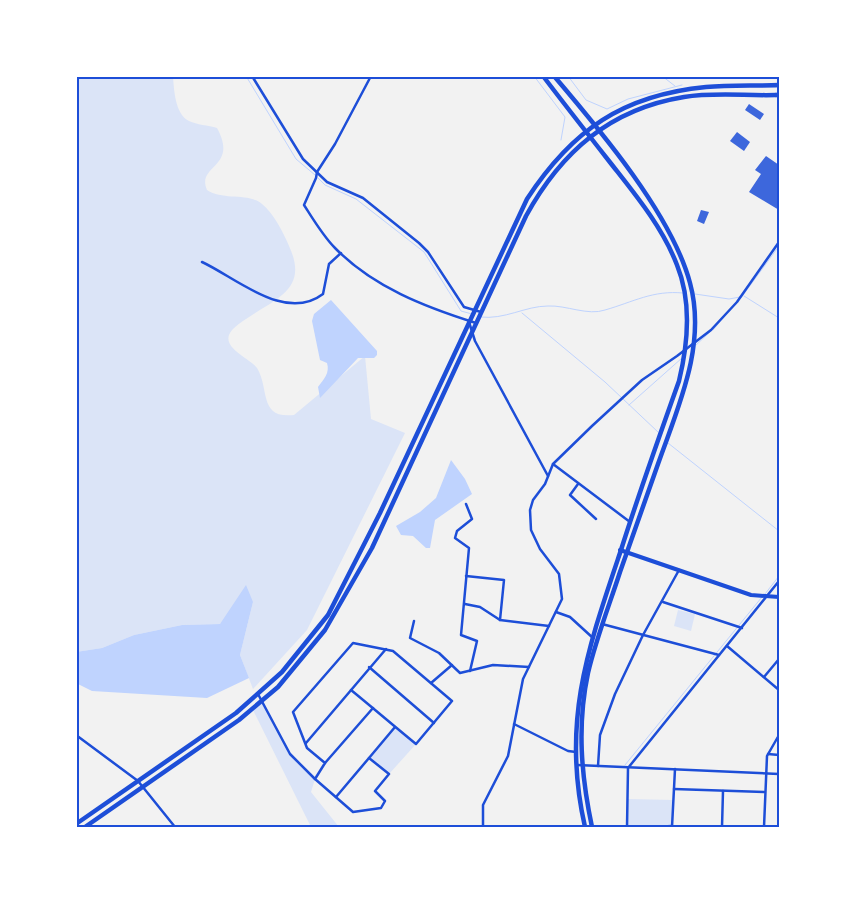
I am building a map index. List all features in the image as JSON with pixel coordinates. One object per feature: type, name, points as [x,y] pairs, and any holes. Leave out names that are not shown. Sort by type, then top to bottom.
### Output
[{"type":"main road","points":[[543,76],[652,218],[664,237],[678,267],[688,322],[686,349],[680,382],[596,622],[581,683],[576,752],[592,827]]},
{"type":"main road","points":[[554,76],[599,130],[666,226],[678,249],[693,295],[694,343],[686,384],[596,643],[581,720],[579,765],[585,827]]},
{"type":"main road","points":[[76,824],[222,724],[258,694],[304,647],[338,598],[380,514],[526,199],[549,167],[585,131],[626,106],[675,92],[707,87],[779,85]]},
{"type":"main road","points":[[85,827],[223,732],[262,701],[312,648],[335,617],[354,582],[537,196],[562,163],[589,136],[638,110],[685,97],[777,95]]},
{"type":"main road","points":[[620,550],[680,569],[751,595],[779,597]]},
{"type":"street","points":[[252,76],[303,159],[327,182],[363,198],[419,243],[428,252],[464,307],[481,312]]},
{"type":"street","points":[[371,76],[335,144],[316,172],[316,178],[304,204],[334,247],[361,271],[389,288],[445,314],[476,323]]},
{"type":"street","points":[[483,827],[483,805],[508,756],[523,679],[556,612],[562,591],[559,574],[540,549],[530,524],[533,500],[546,484],[553,464],[624,395],[652,372],[694,343],[737,302],[779,242]]},
{"type":"street","points":[[202,262],[252,292],[284,302],[303,303],[323,294],[329,264],[341,253]]},
{"type":"street","points":[[469,321],[472,331],[548,476]]},
{"type":"street","points":[[553,464],[630,522]]},
{"type":"street","points":[[578,484],[570,495],[596,520]]},
{"type":"street","points":[[466,504],[472,519],[457,531],[455,538],[469,548],[461,636],[477,641],[470,671]]},
{"type":"street","points":[[598,766],[600,735],[604,721],[643,635],[680,569]]},
{"type":"street","points":[[466,576],[504,580],[500,620]]},
{"type":"street","points":[[628,827],[628,768],[779,581]]},
{"type":"street","points":[[663,602],[742,628]]},
{"type":"street","points":[[465,604],[480,607],[500,620],[549,626]]},
{"type":"street","points":[[556,612],[570,617],[592,636],[596,643]]},
{"type":"street","points":[[414,621],[410,638],[439,652],[460,673],[493,665],[529,667]]},
{"type":"street","points":[[596,622],[720,655]]},
{"type":"street","points":[[326,763],[307,748],[293,712],[353,643],[393,651],[452,701],[416,744],[351,690]]},
{"type":"street","points":[[727,646],[779,690]]},
{"type":"street","points":[[306,744],[386,649]]},
{"type":"street","points":[[764,677],[779,659]]},
{"type":"street","points":[[431,683],[452,665]]},
{"type":"street","points":[[369,668],[434,723]]},
{"type":"street","points":[[258,694],[290,754],[315,779],[354,812],[381,808],[385,801],[375,791],[389,774],[369,758]]},
{"type":"street","points":[[315,779],[326,763],[373,708]]},
{"type":"street","points":[[514,724],[568,751],[576,752]]},
{"type":"street","points":[[336,797],[395,727]]},
{"type":"street","points":[[76,735],[144,786],[175,827]]},
{"type":"street","points":[[764,827],[764,792],[768,754],[779,735]]},
{"type":"street","points":[[768,754],[779,755]]},
{"type":"street","points":[[579,765],[779,774]]},
{"type":"street","points":[[654,827],[672,826],[675,769]]},
{"type":"street","points":[[674,789],[764,792]]},
{"type":"street","points":[[722,827],[723,791]]},
{"type":"shaded area","points":[[76,76],[173,76],[176,101],[184,118],[192,122],[217,128],[222,141],[223,151],[221,159],[207,175],[205,182],[207,190],[221,195],[256,200],[266,208],[278,223],[294,261],[295,273],[292,282],[287,291],[279,298],[236,326],[229,335],[230,345],[257,368],[270,407],[275,412],[283,415],[294,415],[365,356],[371,419],[405,433],[307,630],[253,689],[240,655],[253,602],[220,624],[182,625],[134,635],[102,648],[76,652]]},
{"type":"shaded area","points":[[678,610],[695,614],[691,631],[674,626]]},
{"type":"shaded area","points":[[262,701],[290,754],[315,779],[311,792],[339,827],[311,827],[252,708]]},
{"type":"shaded area","points":[[395,727],[416,744],[389,774],[369,758]]},
{"type":"shaded area","points":[[628,799],[674,800],[672,826],[628,827]]},
{"type":"water","points":[[331,300],[377,351],[377,355],[374,358],[358,358],[320,398],[318,387],[326,376],[328,367],[327,363],[320,360],[312,321],[314,314]]},
{"type":"water","points":[[451,460],[465,479],[472,494],[435,520],[430,548],[426,548],[413,536],[401,535],[396,526],[420,512],[436,498]]},
{"type":"water","points":[[246,585],[253,602],[240,655],[249,678],[207,698],[92,691],[76,683],[76,652],[102,648],[134,635],[182,625],[220,624]]},
{"type":"building","points":[[749,104],[764,114],[760,120],[745,110]]},
{"type":"building","points":[[737,132],[750,142],[744,151],[730,141]]},
{"type":"building","points":[[766,156],[779,165],[779,210],[749,192],[761,174],[755,170]]},
{"type":"building","points":[[701,210],[709,212],[704,224],[697,221]]},
{"type":"waterway","points":[[246,76],[296,159],[315,175]]},
{"type":"waterway","points":[[534,76],[565,117],[561,140]]},
{"type":"waterway","points":[[568,76],[586,100],[607,109],[628,99],[682,85]]},
{"type":"waterway","points":[[662,76],[675,86]]},
{"type":"waterway","points":[[318,178],[325,185],[356,199],[424,252],[461,311],[472,314]]},
{"type":"waterway","points":[[741,298],[779,246]]},
{"type":"waterway","points":[[480,317],[498,317],[531,308],[548,306],[598,312],[643,297],[662,293],[683,293]]},
{"type":"waterway","points":[[695,294],[729,299],[740,297]]},
{"type":"waterway","points":[[744,296],[779,318]]},
{"type":"waterway","points":[[522,313],[605,382],[658,432]]},
{"type":"waterway","points":[[713,330],[725,316]]},
{"type":"waterway","points":[[696,345],[710,332]]},
{"type":"waterway","points":[[629,405],[682,358]]},
{"type":"waterway","points":[[668,443],[779,531]]},
{"type":"waterway","points":[[765,594],[779,576]]},
{"type":"waterway","points":[[625,765],[762,597]]}]
